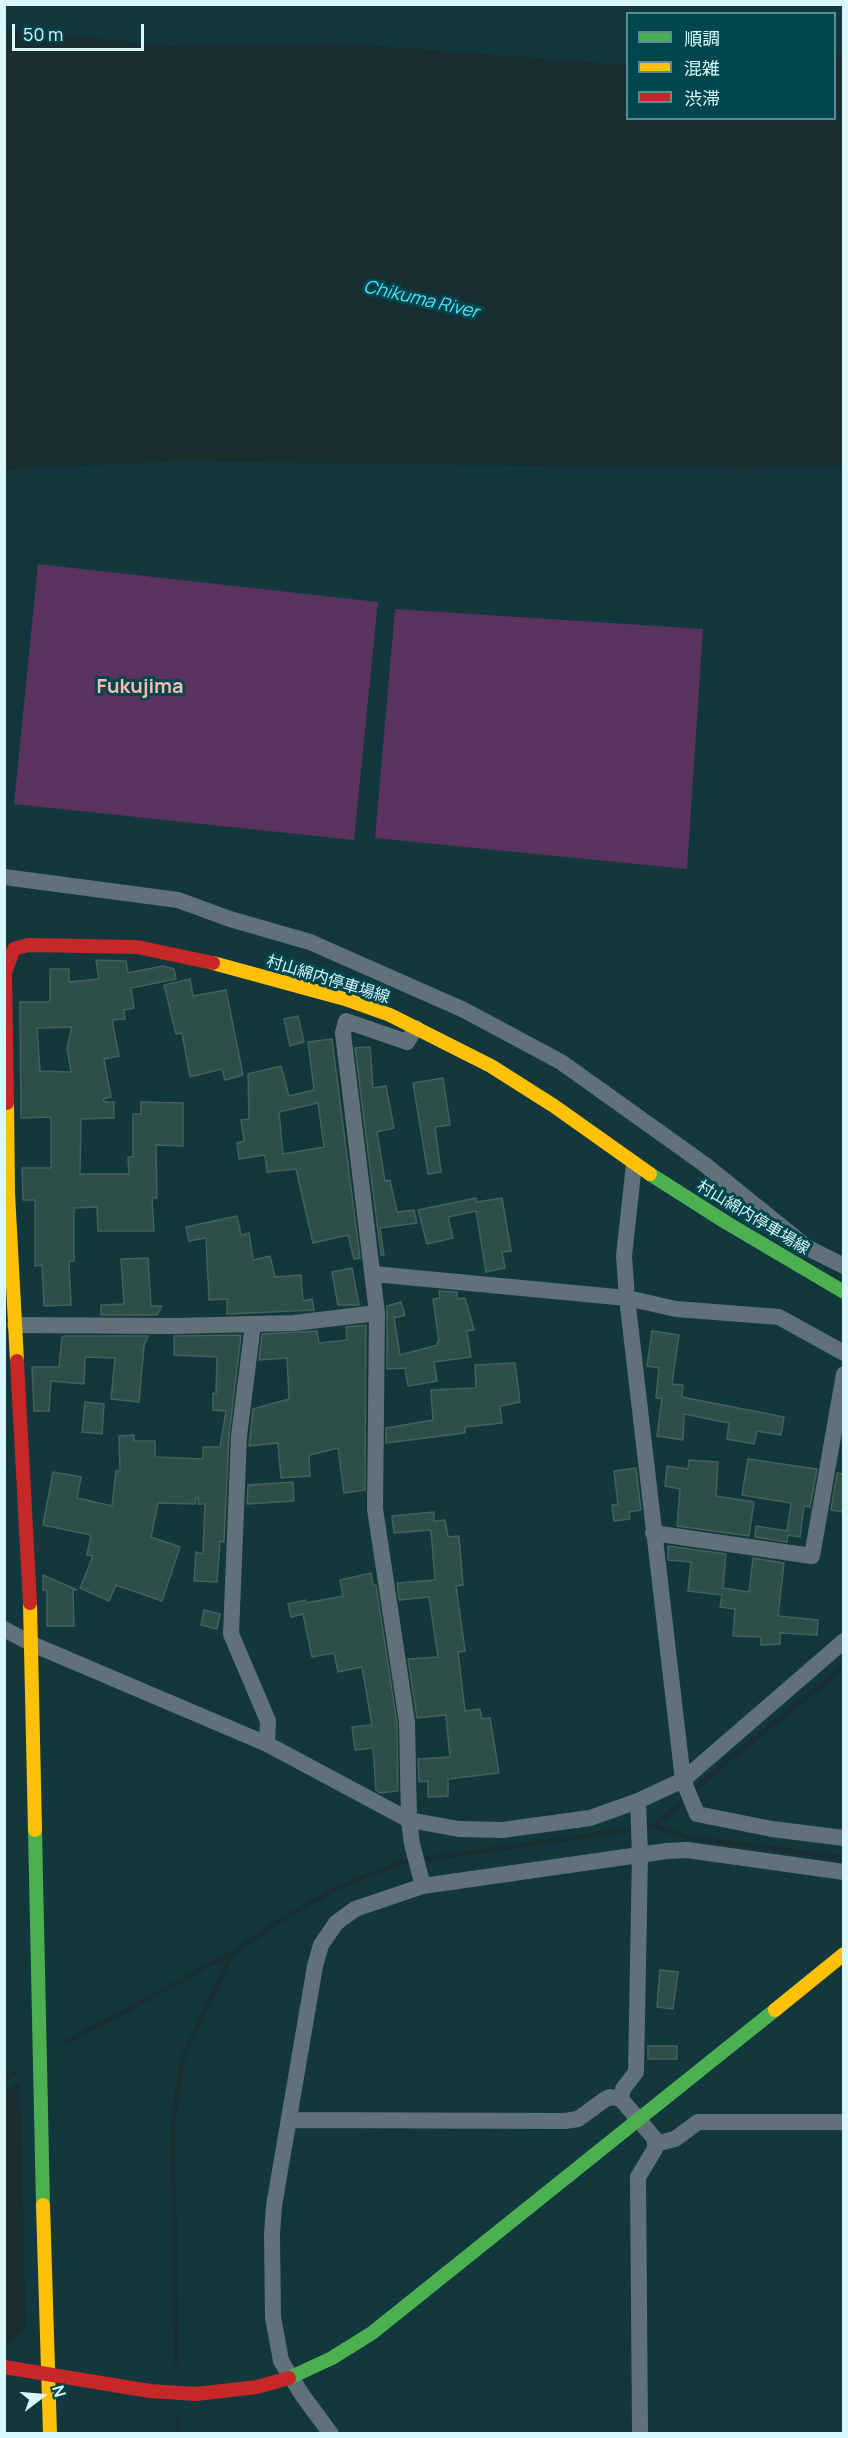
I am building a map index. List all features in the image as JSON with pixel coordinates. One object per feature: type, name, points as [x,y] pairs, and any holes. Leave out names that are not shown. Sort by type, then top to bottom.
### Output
[{"type":"street","points":[[4,877],[178,900],[230,919],[310,942],[464,1010],[561,1062],[704,1164],[808,1248],[843,1266]]},
{"type":"street","name":"村山綿内停車場線","points":[[50,2433],[41,2152],[32,1644],[7,1193],[5,972],[9,948],[28,945],[113,945],[200,959],[345,999],[390,1015],[491,1066],[554,1106],[634,1164],[843,1292]]},
{"type":"street","points":[[416,1028],[406,1042],[346,1021],[343,1033],[374,1274],[377,1314],[375,1509],[407,1722],[409,1820],[422,1880]]},
{"type":"street","points":[[634,1164],[624,1256],[627,1298],[652,1533],[684,1782],[697,1814],[772,1829],[843,1838]]},
{"type":"street","points":[[374,1274],[627,1298],[676,1309],[779,1317],[843,1353]]},
{"type":"street","points":[[15,1325],[294,1323],[377,1314]]},
{"type":"street","points":[[253,1324],[239,1436],[231,1634],[268,1721],[267,1744]]},
{"type":"street","points":[[652,1533],[812,1556],[843,1374]]},
{"type":"street","points":[[4,1629],[32,1644],[267,1744],[409,1820],[459,1829],[502,1830],[590,1818],[639,1807],[684,1782],[843,1641]]},
{"type":"street","points":[[621,2099],[623,2089],[636,2072],[639,1807]]},
{"type":"street","points":[[331,2433],[281,2361],[273,2317],[272,2234],[274,2206],[315,1966],[321,1945],[336,1923],[356,1909],[422,1880],[639,1851],[687,1850],[843,1872]]},
{"type":"street","points":[[4,2367],[150,2391],[196,2394],[257,2387],[292,2377],[332,2358],[372,2332],[843,1954]]},
{"type":"street","points":[[289,2120],[565,2121],[578,2120],[610,2097],[621,2099],[654,2138],[655,2144],[655,2150],[638,2177],[640,2433]]},
{"type":"street","points":[[655,2144],[675,2139],[699,2122],[843,2122]]},
{"type":"shaded area","points":[[38,564],[378,602],[354,840],[14,804]]},
{"type":"shaded area","points":[[395,609],[703,629],[687,869],[375,838]]},
{"type":"water","name":"Chikuma River","points":[[5,28],[168,46],[339,43],[626,65],[626,120],[836,120],[836,55],[843,54],[843,466],[750,469],[179,461],[5,470]]},
{"type":"water","points":[[20,2082],[26,2329],[10,2344],[4,2343],[4,2091]]},
{"type":"building","points":[[96,960],[126,961],[128,973],[163,966],[174,969],[176,979],[131,988],[134,1008],[124,1010],[125,1019],[112,1020],[119,1056],[104,1059],[111,1097],[103,1099],[104,1102],[114,1102],[114,1118],[81,1119],[80,1174],[129,1174],[128,1157],[133,1157],[133,1114],[141,1114],[141,1102],[183,1103],[183,1146],[156,1145],[157,1198],[152,1198],[154,1231],[98,1231],[97,1207],[74,1208],[74,1261],[69,1261],[71,1305],[44,1306],[42,1265],[35,1266],[35,1200],[23,1200],[22,1168],[51,1168],[51,1117],[21,1118],[20,1002],[50,1002],[50,969],[69,969],[69,982],[99,979]],"holes":[[[72,1027],[67,1048],[71,1072],[40,1071],[37,1028]]]},
{"type":"building","points":[[190,979],[193,996],[226,990],[243,1075],[225,1080],[222,1069],[190,1077],[182,1033],[176,1034],[164,985]]},
{"type":"building","points":[[298,1016],[304,1042],[290,1046],[284,1019]]},
{"type":"building","points":[[332,1039],[360,1258],[354,1259],[348,1235],[313,1243],[296,1169],[267,1172],[265,1155],[239,1159],[237,1143],[244,1141],[241,1120],[249,1119],[248,1074],[281,1066],[289,1096],[314,1090],[308,1042]],"holes":[[[318,1103],[324,1147],[283,1154],[279,1112]]]},
{"type":"building","points":[[370,1047],[373,1088],[386,1086],[394,1128],[377,1132],[385,1181],[390,1180],[397,1212],[414,1210],[417,1223],[380,1228],[384,1255],[381,1255],[355,1048]]},
{"type":"building","points":[[443,1078],[450,1125],[435,1127],[441,1172],[428,1174],[413,1083]]},
{"type":"building","points":[[476,1198],[477,1202],[502,1198],[511,1251],[502,1252],[505,1268],[486,1272],[476,1211],[448,1217],[453,1238],[427,1244],[418,1210]]},
{"type":"building","points":[[237,1216],[241,1235],[249,1233],[253,1260],[270,1256],[275,1277],[301,1275],[303,1301],[312,1299],[314,1310],[227,1314],[227,1299],[209,1300],[206,1238],[189,1241],[186,1227]]},
{"type":"building","points":[[148,1258],[151,1306],[162,1306],[157,1315],[101,1315],[101,1305],[124,1304],[121,1259]]},
{"type":"building","points":[[352,1268],[359,1305],[338,1305],[332,1272]]},
{"type":"building","points":[[439,1291],[457,1292],[457,1299],[465,1298],[474,1330],[467,1331],[471,1357],[434,1362],[437,1381],[408,1386],[405,1368],[387,1369],[387,1306],[401,1302],[405,1315],[394,1318],[400,1355],[438,1345],[433,1299],[440,1298]]},
{"type":"building","points":[[366,1325],[365,1490],[344,1493],[338,1448],[309,1455],[310,1476],[281,1478],[278,1443],[249,1446],[253,1409],[289,1399],[287,1358],[259,1360],[262,1334],[317,1331],[319,1343],[347,1340],[346,1327]]},
{"type":"building","points":[[652,1331],[679,1335],[672,1384],[683,1385],[682,1397],[784,1417],[781,1435],[757,1431],[754,1444],[727,1439],[729,1423],[684,1414],[683,1440],[657,1436],[662,1398],[656,1398],[659,1368],[647,1366]]},
{"type":"building","points":[[241,1335],[229,1435],[224,1542],[220,1541],[217,1582],[194,1581],[196,1552],[203,1554],[205,1504],[198,1504],[199,1498],[197,1497],[195,1504],[158,1503],[151,1537],[180,1547],[162,1601],[116,1585],[109,1601],[80,1588],[93,1556],[87,1555],[91,1535],[43,1525],[53,1472],[81,1477],[77,1498],[112,1506],[116,1471],[120,1471],[119,1436],[134,1435],[134,1441],[155,1441],[155,1457],[203,1459],[203,1447],[220,1447],[226,1411],[213,1410],[217,1357],[174,1355],[174,1336]]},
{"type":"building","points":[[148,1336],[144,1346],[139,1402],[111,1399],[115,1358],[85,1357],[84,1384],[51,1381],[49,1411],[34,1411],[32,1367],[59,1367],[62,1337]]},
{"type":"building","points":[[515,1363],[520,1402],[500,1406],[502,1423],[465,1427],[465,1433],[386,1443],[386,1428],[433,1420],[431,1390],[476,1388],[475,1365]]},
{"type":"building","points":[[85,1402],[104,1404],[102,1434],[82,1432]]},
{"type":"building","points":[[748,1459],[817,1469],[810,1507],[804,1506],[800,1537],[788,1535],[787,1542],[755,1537],[756,1526],[787,1531],[791,1503],[742,1495]]},
{"type":"building","points":[[689,1460],[718,1462],[716,1496],[754,1502],[749,1536],[677,1526],[680,1489],[665,1486],[667,1466],[688,1469]]},
{"type":"building","points":[[636,1468],[641,1510],[629,1512],[630,1519],[614,1521],[612,1505],[618,1504],[614,1471]]},
{"type":"building","points":[[837,1473],[843,1474],[843,1512],[831,1510]]},
{"type":"building","points":[[293,1482],[294,1501],[247,1504],[248,1485]]},
{"type":"building","points":[[434,1512],[434,1521],[445,1520],[448,1537],[459,1536],[463,1585],[456,1586],[465,1651],[458,1652],[465,1711],[480,1709],[482,1719],[490,1718],[499,1773],[448,1779],[448,1796],[428,1797],[428,1781],[419,1782],[418,1759],[450,1757],[446,1715],[417,1718],[408,1659],[438,1657],[429,1597],[399,1600],[397,1583],[435,1580],[431,1530],[394,1533],[392,1516]]},
{"type":"building","points":[[668,1546],[726,1554],[723,1588],[749,1592],[753,1558],[784,1563],[778,1616],[818,1620],[817,1635],[780,1633],[780,1644],[761,1645],[761,1637],[733,1636],[735,1609],[720,1607],[722,1595],[688,1591],[691,1562],[668,1560]]},
{"type":"building","points":[[371,1573],[373,1585],[376,1585],[397,1723],[398,1791],[380,1793],[376,1790],[373,1748],[355,1750],[352,1727],[372,1725],[362,1667],[338,1672],[334,1653],[312,1657],[303,1614],[291,1617],[288,1604],[343,1596],[340,1580]]},
{"type":"building","points":[[43,1575],[77,1590],[73,1590],[74,1626],[47,1626],[47,1590],[43,1590]]},
{"type":"building","points":[[204,1610],[220,1614],[217,1629],[201,1625]]},
{"type":"building","points":[[660,1970],[678,1972],[673,2009],[657,2007]]},
{"type":"building","points":[[648,2046],[677,2046],[677,2059],[648,2059]]},
{"type":"waterway","points":[[655,1826],[721,1766],[844,1667]]},
{"type":"waterway","points":[[65,2043],[203,1967],[232,1954],[274,1924],[337,1888],[399,1863],[655,1826],[686,1837],[844,1858]]},
{"type":"waterway","points":[[176,2363],[173,2124],[182,2060],[232,1954]]},
{"type":"waterway","points":[[4,2079],[15,2073]]},
{"type":"waterway","points":[[178,2418],[178,2434]]},
{"type":"traffic: fast","points":[[650,1174],[727,1223],[844,1292]]},
{"type":"traffic: fast","points":[[35,1830],[43,2205]]},
{"type":"traffic: fast","points":[[289,2378],[332,2358],[372,2333],[775,2010]]},
{"type":"traffic: slow","points":[[213,963],[345,999],[390,1015],[491,1066],[554,1106],[650,1174]]},
{"type":"traffic: slow","points":[[7,1103],[8,1193],[17,1361]]},
{"type":"traffic: slow","points":[[30,1603],[35,1830]]},
{"type":"traffic: slow","points":[[775,2010],[844,1954]]},
{"type":"traffic: slow","points":[[43,2205],[50,2434]]},
{"type":"traffic: jam","points":[[7,1103],[5,972],[14,949],[28,945],[137,947],[213,963]]},
{"type":"traffic: jam","points":[[17,1361],[30,1603]]},
{"type":"traffic: jam","points":[[4,2367],[150,2391],[196,2394],[257,2387],[289,2378]]},
{"type":"district","name":"Fukujima","points":[[140,687]]}]
